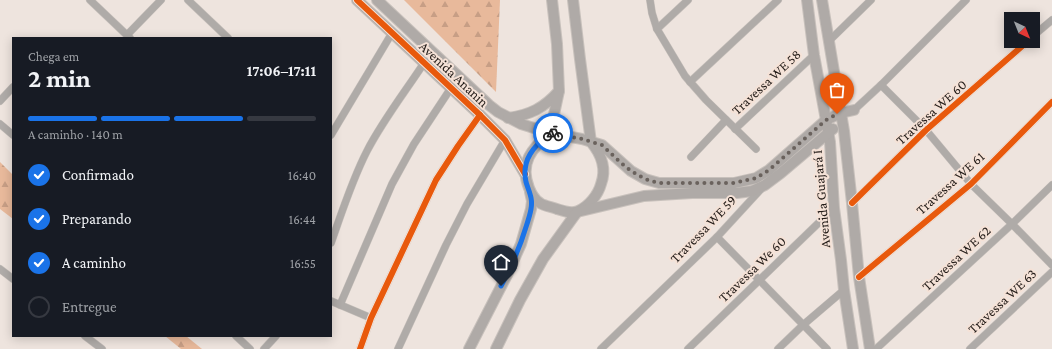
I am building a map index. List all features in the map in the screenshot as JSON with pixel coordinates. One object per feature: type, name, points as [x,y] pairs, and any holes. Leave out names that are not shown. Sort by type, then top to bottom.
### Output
[{"type":"main road","name":"Avenida Ananin","points":[[357,0],[505,140],[525,174]]},
{"type":"main road","name":"Avenida Ananin","points":[[377,0],[498,112],[521,124],[553,133]]},
{"type":"main road","points":[[552,0],[557,44],[559,91],[553,133]]},
{"type":"main road","points":[[496,349],[520,300],[572,212],[587,205],[594,198],[600,189],[603,179],[604,169],[602,158],[597,149],[587,140],[573,0]]},
{"type":"main road","name":"Avenida Guajará I","points":[[807,0],[814,55],[829,132],[834,208],[853,349]]},
{"type":"main road","name":"Avenida Guajará I","points":[[822,0],[842,118],[860,277],[870,349]]},
{"type":"main road","points":[[508,118],[518,117],[536,110],[548,102],[559,91]]},
{"type":"main road","points":[[469,349],[507,276],[521,244],[531,210],[532,201],[525,174],[526,162],[531,151],[538,143],[553,133],[587,140],[602,145],[626,167],[645,179],[658,183],[734,183],[756,178],[769,170],[826,120],[842,118],[854,110]]},
{"type":"main road","name":"Travessa WE 59","points":[[765,185],[829,132],[842,118]]},
{"type":"main road","points":[[530,192],[540,203],[572,212],[644,196],[692,193],[736,193],[752,191],[765,185]]},
{"type":"street","points":[[90,0],[128,37],[161,0]]},
{"type":"street","points":[[188,0],[227,37]]},
{"type":"street","points":[[650,0],[657,29],[680,69],[706,100],[756,149]]},
{"type":"street","points":[[657,29],[688,0]]},
{"type":"street","points":[[690,82],[778,0]]},
{"type":"street","points":[[829,41],[871,0]]},
{"type":"street","points":[[854,110],[966,0]]},
{"type":"street","points":[[1040,30],[1052,20]]},
{"type":"street","points":[[332,133],[392,33]]},
{"type":"street","name":"Travessa WE 60","points":[[852,202],[926,130],[1020,48]]},
{"type":"street","name":"Travessa WE 58","points":[[735,129],[814,55]]},
{"type":"street","points":[[332,240],[356,174],[368,150],[424,63]]},
{"type":"street","points":[[881,85],[926,130],[971,184],[1052,265]]},
{"type":"street","points":[[0,101],[12,88]]},
{"type":"street","points":[[340,305],[392,184],[414,144],[451,88]]},
{"type":"street","name":"Travessa WE 61","points":[[860,277],[971,184],[1052,102]]},
{"type":"street","points":[[360,349],[371,318],[436,180],[480,115]]},
{"type":"street","points":[[691,156],[726,120]]},
{"type":"street","points":[[0,124],[12,134]]},
{"type":"street","points":[[398,349],[466,204],[505,140]]},
{"type":"street","name":"Travessa WE 59","points":[[601,349],[717,237],[765,185]]},
{"type":"street","name":"Travessa WE 62","points":[[876,349],[1012,224],[1052,185]]},
{"type":"street","name":"Travessa We 60","points":[[688,349],[834,208]]},
{"type":"street","points":[[717,237],[827,349]]},
{"type":"street","points":[[0,269],[12,278]]},
{"type":"street","name":"Travessa WE 63","points":[[970,349],[1052,272]]},
{"type":"street","points":[[778,349],[803,325],[844,290]]},
{"type":"street","points":[[332,301],[371,318]]},
{"type":"street","points":[[86,337],[102,349]]},
{"type":"street","points":[[237,337],[250,349]]},
{"type":"street","points":[[264,349],[275,337]]},
{"type":"green space","points":[[404,0],[500,0],[496,92]]},
{"type":"green space","points":[[0,162],[12,174],[12,218],[0,209]]},
{"type":"green space","points":[[166,337],[187,337],[202,349],[181,349]]},
{"type":"cycle path","points":[[357,0],[505,140],[525,174]]},
{"type":"cycle path","points":[[852,203],[926,130],[1020,48]]},
{"type":"cycle path","points":[[859,277],[971,184],[1052,102]]},
{"type":"cycle path","points":[[360,349],[371,318],[436,180],[480,115]]},
{"type":"way so far","points":[[553,133],[602,145],[631,171],[645,179],[658,183],[734,183],[756,178],[769,170],[826,120],[837,114]]},
{"type":"route","points":[[501,286],[521,244],[531,210],[532,201],[525,174],[526,162],[531,151],[538,143],[550,133],[553,133]]}]
